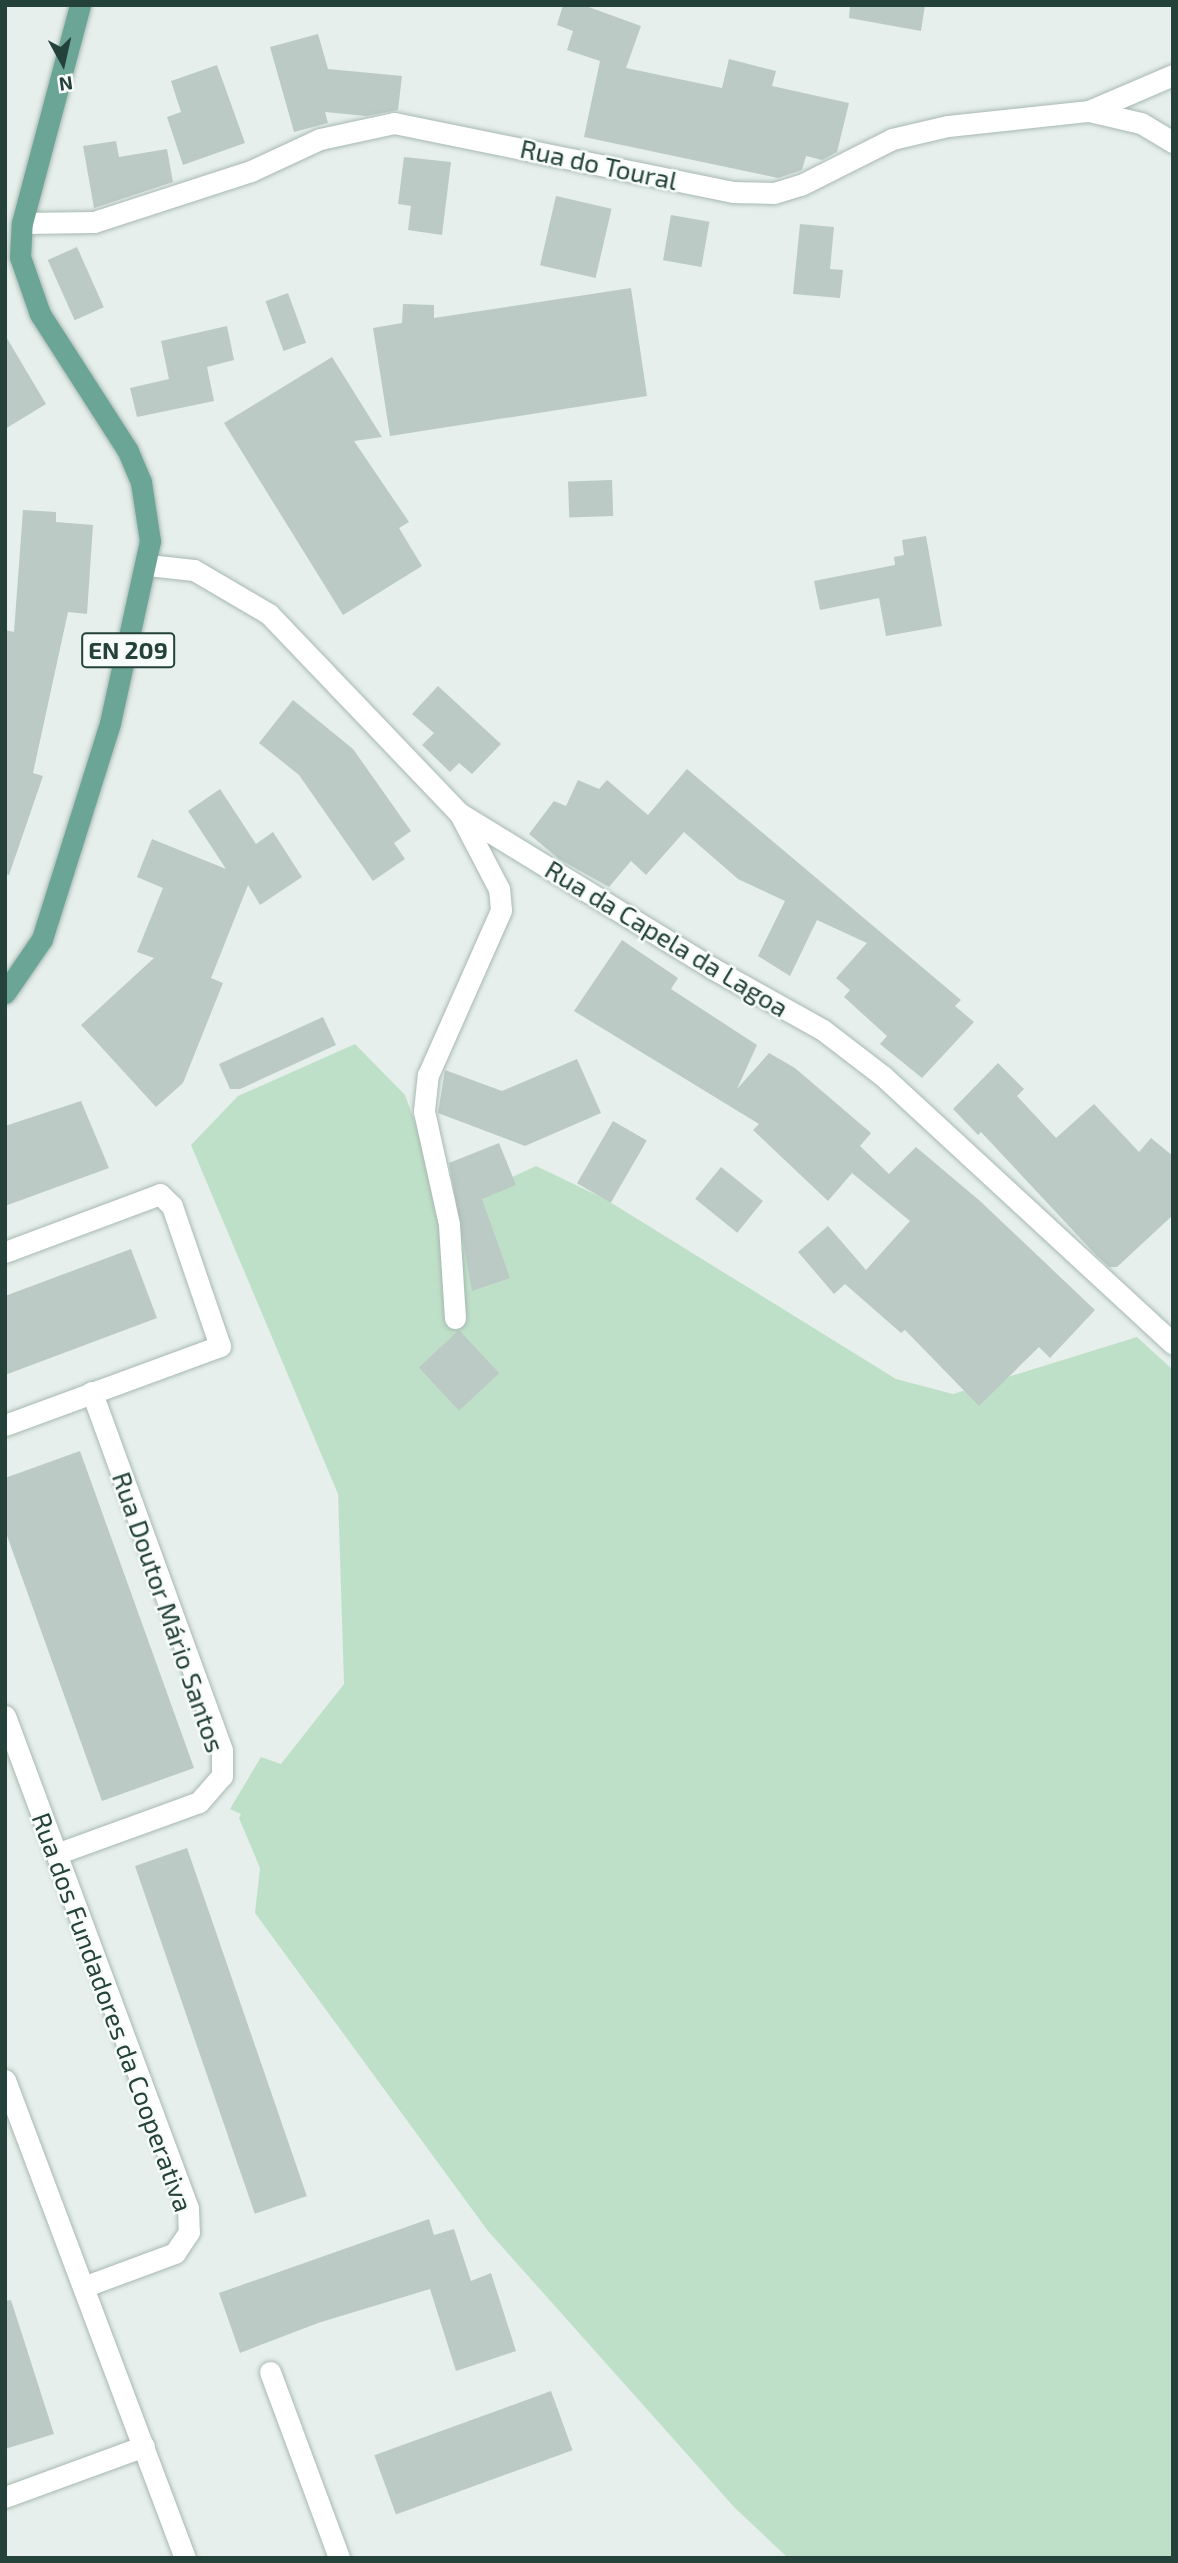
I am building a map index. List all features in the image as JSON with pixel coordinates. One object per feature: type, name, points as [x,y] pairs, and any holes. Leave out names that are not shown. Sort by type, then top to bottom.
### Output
[{"type":"main road","name":"EN 209","points":[[5,993],[42,939],[110,723],[148,565],[150,541],[141,482],[128,452],[40,314],[13,255],[80,5]]},
{"type":"street","name":"Rua do Toural","points":[[22,223],[94,222],[251,172],[320,139],[394,123],[733,192],[774,192],[801,185],[892,139],[948,126],[1088,111],[1173,75]]},
{"type":"street","points":[[1088,111],[1141,123],[1173,142]]},
{"type":"street","name":"Rua da Capela da Lagoa","points":[[148,565],[194,570],[269,614],[459,813],[712,968],[823,1030],[883,1076],[1173,1344]]},
{"type":"street","points":[[455,1318],[449,1224],[424,1111],[428,1075],[501,910],[499,889],[459,813]]},
{"type":"street","points":[[5,1252],[160,1194],[172,1206],[220,1346],[5,1424]]},
{"type":"street","name":"Rua Doutor Mário Santos","points":[[56,1854],[199,1802],[222,1776],[222,1750],[92,1392]]},
{"type":"street","name":"Rua dos Fundadores da Cooperativa","points":[[5,1716],[188,2208],[189,2232],[175,2253],[83,2287]]},
{"type":"street","points":[[5,2080],[185,2558]]},
{"type":"street","points":[[270,2372],[338,2558]]},
{"type":"street","points":[[5,2497],[144,2446]]},
{"type":"green space","points":[[355,1044],[405,1095],[446,1208],[536,1166],[605,1199],[896,1379],[953,1394],[1137,1337],[1173,1370],[1173,2558],[788,2558],[735,2508],[488,2231],[255,1913],[260,1868],[239,1818],[241,1814],[230,1809],[261,1757],[281,1764],[344,1684],[338,1494],[191,1145],[238,1096]]},
{"type":"building","points":[[563,5],[583,5],[641,26],[626,68],[722,88],[729,59],[776,71],[772,86],[849,103],[837,152],[822,160],[806,156],[802,170],[778,178],[584,137],[600,61],[567,50],[573,31],[557,25]]},
{"type":"building","points":[[850,5],[925,5],[921,31],[849,18]]},
{"type":"building","points":[[318,34],[328,69],[402,76],[398,110],[366,116],[325,112],[328,123],[294,132],[270,47]]},
{"type":"building","points":[[217,65],[245,143],[183,165],[167,117],[181,112],[171,81]]},
{"type":"building","points":[[116,141],[119,157],[167,149],[173,182],[94,208],[83,146]]},
{"type":"building","points":[[404,157],[451,162],[442,235],[408,230],[411,206],[398,204]]},
{"type":"building","points":[[556,196],[612,209],[596,278],[540,265]]},
{"type":"building","points":[[671,215],[709,222],[701,267],[663,260]]},
{"type":"building","points":[[800,224],[834,227],[830,269],[843,270],[840,298],[793,294]]},
{"type":"building","points":[[77,247],[104,307],[75,320],[48,260]]},
{"type":"building","points":[[631,288],[647,396],[390,436],[373,328],[402,323],[403,304],[434,305],[434,318]]},
{"type":"building","points":[[288,293],[306,343],[284,351],[265,301]]},
{"type":"building","points":[[227,326],[234,360],[207,367],[214,401],[137,417],[130,388],[169,379],[161,341]]},
{"type":"building","points":[[5,335],[46,404],[5,429]]},
{"type":"building","points":[[332,357],[382,437],[354,441],[409,522],[399,528],[422,566],[343,615],[224,423]]},
{"type":"building","points":[[612,480],[613,516],[569,518],[568,482]]},
{"type":"building","points":[[23,510],[56,512],[56,522],[93,525],[87,614],[68,612],[33,773],[43,776],[9,875],[5,874],[5,630],[14,632]]},
{"type":"building","points":[[926,536],[942,626],[886,636],[879,598],[820,610],[814,581],[895,565],[894,557],[904,555],[902,540]]},
{"type":"building","points":[[438,686],[501,744],[472,774],[459,763],[450,772],[422,745],[434,733],[412,714]]},
{"type":"building","points":[[293,700],[353,749],[411,831],[394,843],[405,859],[373,881],[299,775],[259,743]]},
{"type":"building","points":[[687,769],[961,1000],[955,1006],[974,1022],[922,1078],[880,1044],[887,1036],[844,997],[850,990],[836,978],[867,943],[817,920],[790,976],[758,956],[785,901],[738,879],[684,832],[646,875],[631,861],[609,887],[559,859],[529,834],[554,801],[566,806],[578,780],[599,789],[607,780],[648,815]]},
{"type":"building","points":[[220,789],[256,844],[273,832],[302,877],[260,905],[248,885],[211,978],[223,983],[183,1083],[156,1107],[81,1025],[154,958],[137,952],[163,888],[137,877],[152,839],[226,869],[188,811]]},
{"type":"building","points":[[622,940],[678,978],[671,989],[757,1045],[737,1089],[769,1053],[795,1068],[871,1133],[860,1146],[889,1174],[916,1147],[980,1201],[1095,1310],[1050,1358],[1039,1347],[979,1406],[905,1330],[901,1333],[845,1284],[834,1294],[798,1252],[828,1226],[866,1270],[910,1221],[852,1173],[828,1201],[753,1130],[759,1124],[574,1011]]},
{"type":"building","points":[[323,1017],[336,1045],[240,1089],[230,1089],[219,1064]]},
{"type":"building","points":[[577,1059],[601,1113],[525,1146],[438,1113],[445,1070],[502,1091]]},
{"type":"building","points":[[998,1063],[1024,1089],[1017,1096],[1056,1138],[1094,1104],[1139,1152],[1151,1138],[1173,1156],[1173,1215],[1117,1267],[1109,1267],[1096,1255],[981,1132],[978,1135],[953,1109]]},
{"type":"building","points":[[81,1101],[109,1168],[5,1206],[5,1126]]},
{"type":"building","points":[[613,1121],[647,1140],[611,1203],[577,1183]]},
{"type":"building","points":[[499,1143],[516,1185],[482,1199],[510,1278],[472,1291],[449,1163]]},
{"type":"building","points":[[721,1167],[763,1201],[737,1233],[695,1199]]},
{"type":"building","points":[[131,1249],[157,1318],[5,1375],[5,1296]]},
{"type":"building","points":[[459,1330],[499,1373],[459,1411],[419,1368]]},
{"type":"building","points":[[80,1451],[194,1768],[102,1801],[5,1530],[5,1478]]},
{"type":"building","points":[[187,1848],[307,2196],[255,2214],[135,1866]]},
{"type":"building","points":[[429,2219],[434,2235],[454,2229],[471,2281],[491,2273],[516,2351],[456,2371],[430,2289],[318,2323],[240,2353],[219,2293]]},
{"type":"building","points":[[11,2300],[54,2434],[5,2449],[5,2301]]},
{"type":"building","points":[[551,2391],[573,2450],[396,2515],[374,2455]]}]
